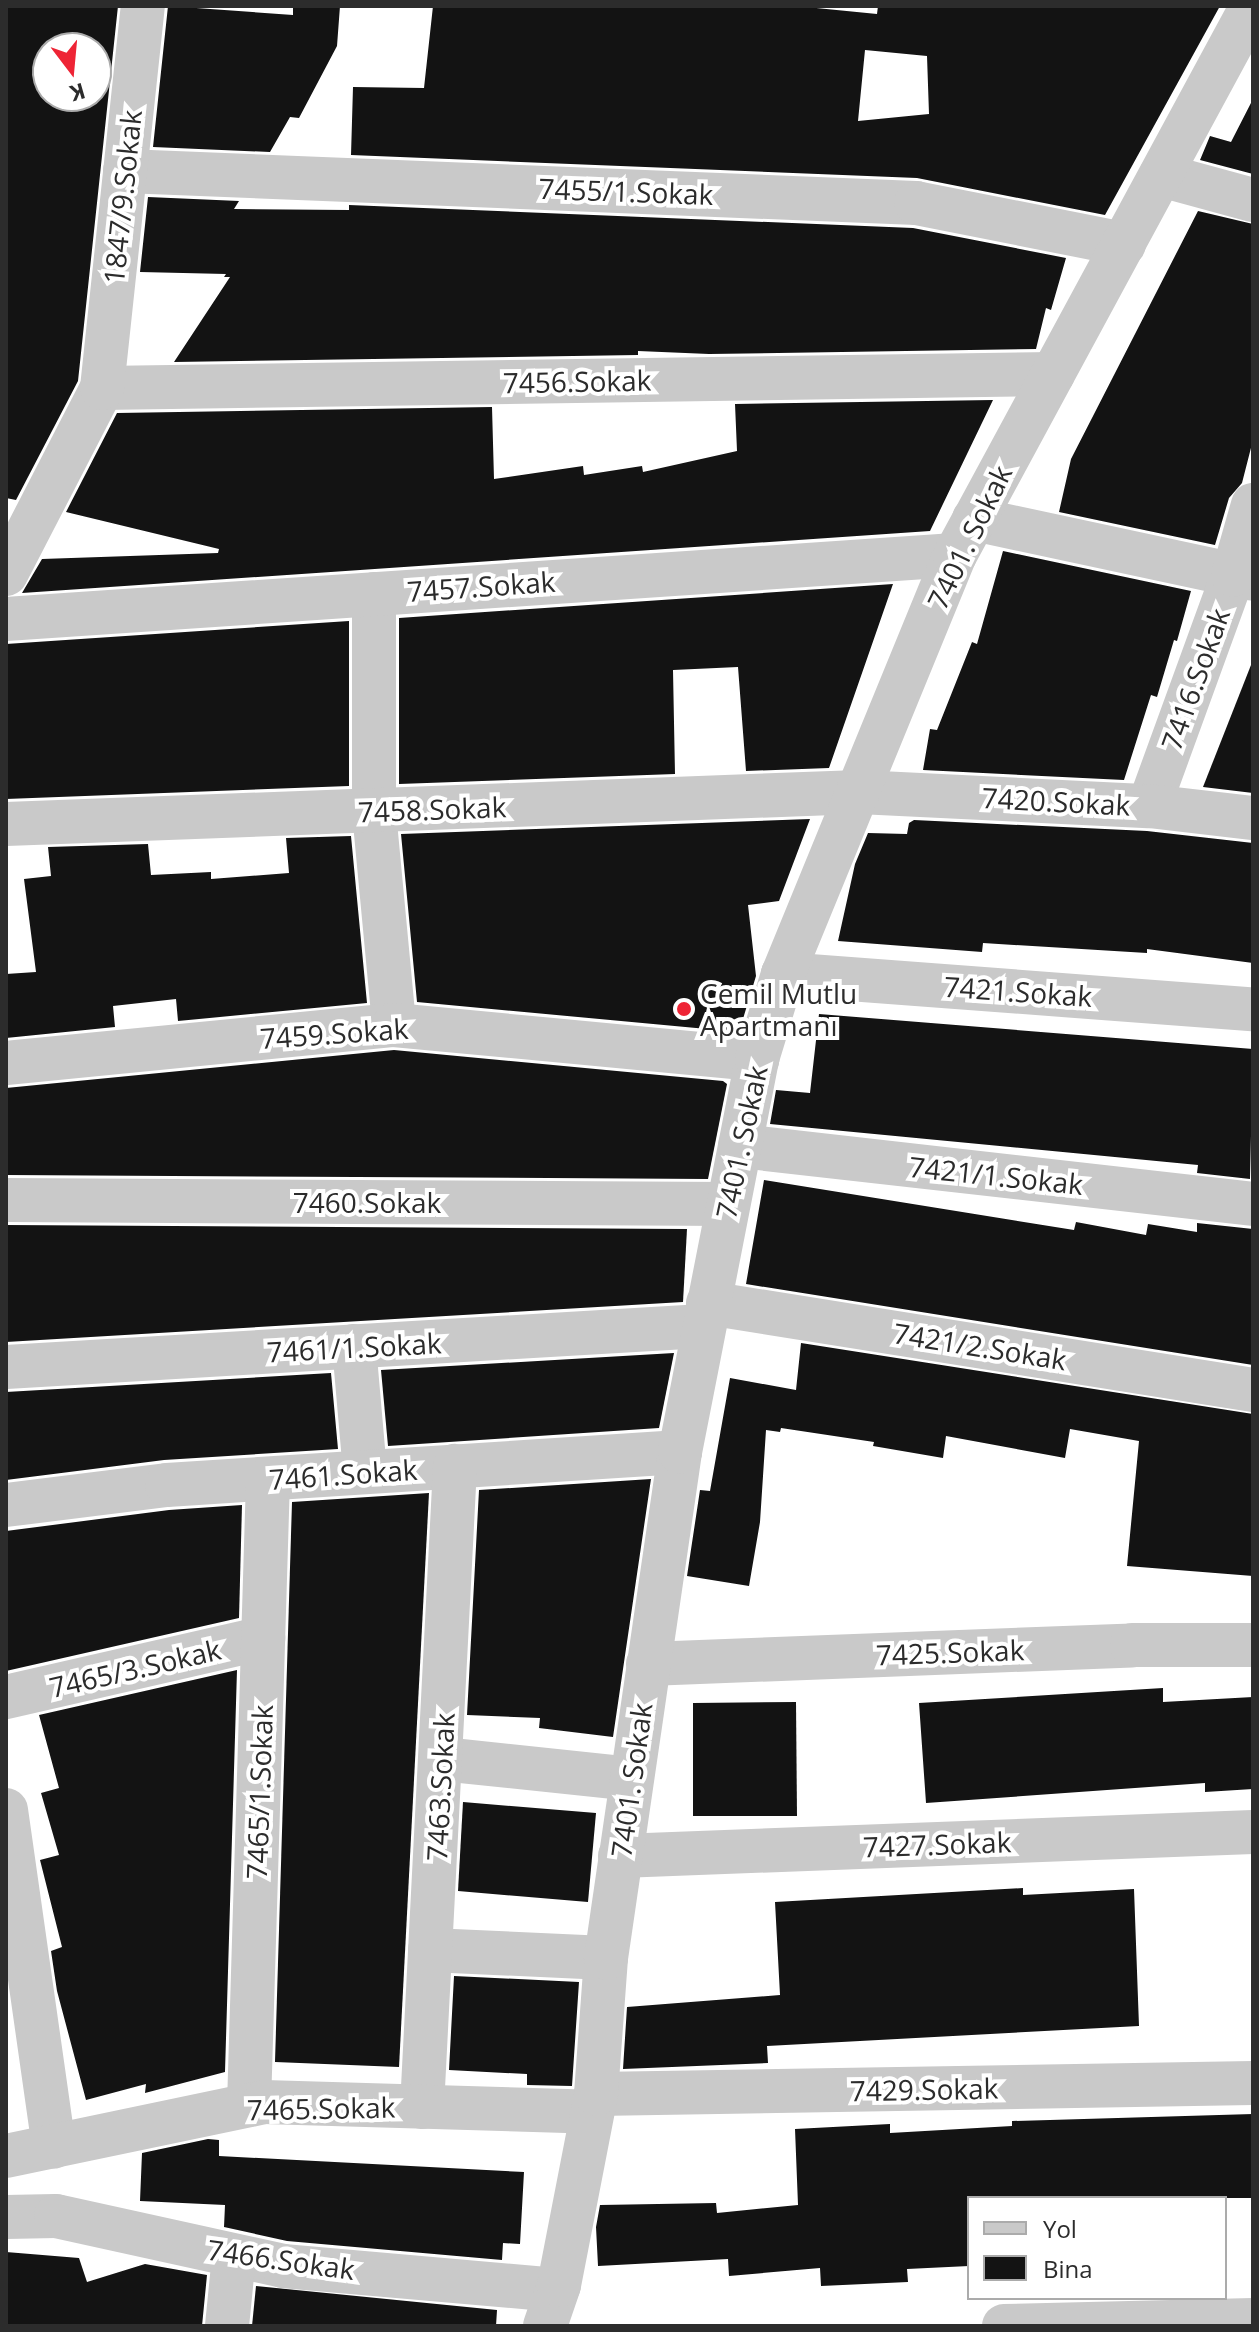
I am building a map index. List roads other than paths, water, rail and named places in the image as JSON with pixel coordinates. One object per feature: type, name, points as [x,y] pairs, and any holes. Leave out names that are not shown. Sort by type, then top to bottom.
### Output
[{"type":"street","name":"1847/9.Sokak","points":[[102,388],[143,6]]},
{"type":"street","name":"7401. Sokak","points":[[551,2308],[594,2103],[606,1958],[680,1452],[757,1059],[783,974],[965,537],[1161,175],[1246,32]]},
{"type":"street","name":"7455/1.Sokak","points":[[125,171],[916,203],[1124,244]]},
{"type":"street","points":[[1161,175],[1253,200]]},
{"type":"street","name":"7456.Sokak","points":[[102,388],[1053,374]]},
{"type":"street","points":[[6,574],[102,388]]},
{"type":"street","name":"7416.Sokak","points":[[1149,806],[1243,577],[1253,505]]},
{"type":"street","name":"7457.Sokak","points":[[6,619],[374,594],[965,537],[1243,577]]},
{"type":"street","points":[[374,594],[374,812],[394,1025]]},
{"type":"street","name":"7420.Sokak","points":[[859,792],[1149,806],[1253,818]]},
{"type":"street","name":"7458.Sokak","points":[[6,824],[859,792]]},
{"type":"street","name":"7421.Sokak","points":[[783,974],[1253,1009]]},
{"type":"street","name":"7459.Sokak","points":[[6,1063],[394,1025],[757,1059]]},
{"type":"street","name":"7421/1.Sokak","points":[[740,1146],[1253,1204]]},
{"type":"street","name":"7460.Sokak","points":[[6,1200],[728,1204]]},
{"type":"street","name":"7461/1.Sokak","points":[[6,1367],[354,1346],[705,1315]]},
{"type":"street","name":"7421/2.Sokak","points":[[705,1315],[1253,1390]]},
{"type":"street","points":[[354,1346],[365,1472]]},
{"type":"street","name":"7461.Sokak","points":[[6,1505],[167,1485],[680,1452]]},
{"type":"street","name":"7463.Sokak","points":[[422,2107],[455,1466]]},
{"type":"street","name":"7465/1.Sokak","points":[[249,2105],[268,1479]]},
{"type":"street","name":"7465/3.Sokak","points":[[6,1697],[263,1638]]},
{"type":"street","name":"7425.Sokak","points":[[648,1664],[1132,1645],[1253,1645]]},
{"type":"street","points":[[442,1759],[631,1779]]},
{"type":"street","points":[[6,1810],[54,2147]]},
{"type":"street","name":"7427.Sokak","points":[[620,1856],[1253,1832]]},
{"type":"street","points":[[430,1950],[606,1958]]},
{"type":"street","name":"7429.Sokak","points":[[594,2103],[1253,2083]]},
{"type":"street","name":"7465.Sokak","points":[[6,2156],[249,2105],[422,2107],[594,2103]]},
{"type":"street","name":"7466.Sokak","points":[[6,2217],[56,2216],[283,2266],[551,2308]]},
{"type":"street","points":[[227,2326],[234,2256]]},
{"type":"street","points":[[1004,2326],[1253,2320]]},
{"type":"place","name":"Cemil Mutlu Apartmanı","points":[[684,1009]]}]
